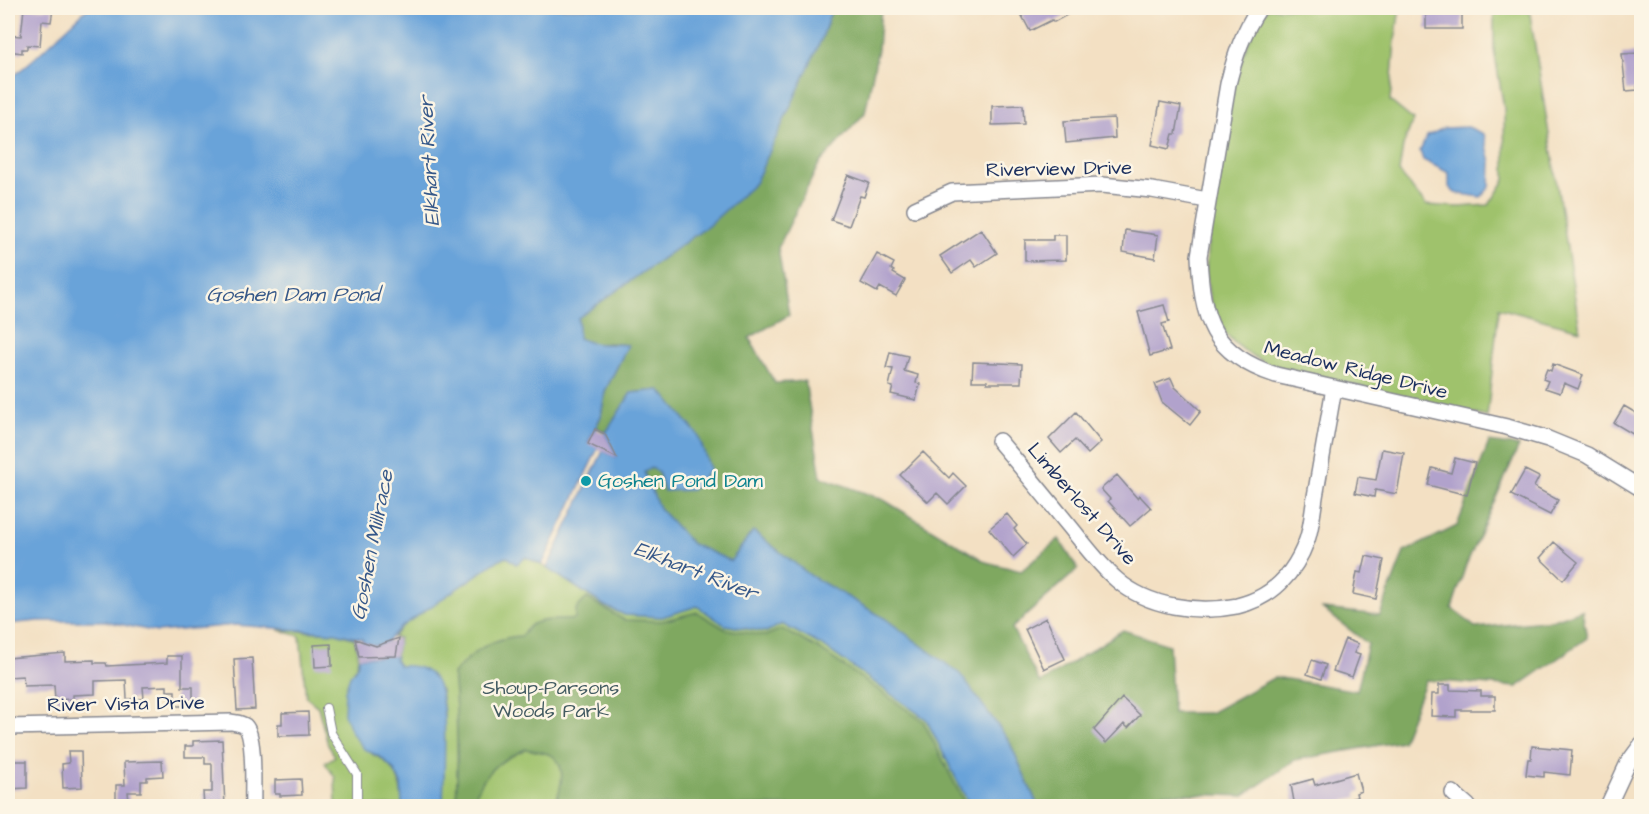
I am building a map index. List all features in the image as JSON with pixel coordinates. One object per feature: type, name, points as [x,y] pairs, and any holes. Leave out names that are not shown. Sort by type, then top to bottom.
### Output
[{"type":"street","name":"Meadow Ridge Drive","points":[[1259,8],[1245,31],[1234,57],[1227,84],[1198,256],[1205,310],[1213,330],[1226,348],[1238,359],[1254,368],[1507,427],[1548,439],[1587,455],[1641,489]]},
{"type":"street","name":"Riverview Drive","points":[[915,209],[952,192],[1102,185],[1152,190],[1207,200]]},
{"type":"street","name":"Limberlost Drive","points":[[999,441],[1096,558],[1118,580],[1141,595],[1163,603],[1188,608],[1220,609],[1247,604],[1271,592],[1285,579],[1295,564],[1307,539],[1334,388]]},
{"type":"street","name":"River Vista Drive","points":[[8,727],[231,723],[245,726],[250,738],[253,807]]},
{"type":"street","points":[[1608,807],[1628,763],[1641,744]]},
{"type":"street","points":[[1453,793],[1468,807]]},
{"type":"lane","points":[[326,708],[331,733],[357,774],[357,807]]},
{"type":"green space","points":[[832,8],[881,8],[878,49],[865,113],[819,164],[778,248],[789,315],[749,338],[775,383],[805,381],[821,477],[884,500],[986,562],[1021,571],[1059,539],[1078,569],[1012,628],[1040,683],[1123,630],[1169,645],[1173,713],[1210,713],[1275,677],[1357,691],[1368,644],[1323,609],[1380,615],[1404,552],[1457,526],[1489,442],[1519,446],[1466,565],[1452,608],[1476,628],[1554,620],[1582,610],[1587,638],[1517,687],[1426,680],[1402,741],[1295,760],[1243,796],[1162,793],[1154,806],[1038,806],[1009,741],[884,618],[811,576],[753,531],[731,561],[692,544],[658,507],[644,472],[651,468],[658,471],[663,394],[660,390],[631,393],[606,433],[596,427],[601,416],[605,391],[628,345],[609,343],[594,345],[577,338],[577,318],[708,226],[822,38]]},
{"type":"green space","points":[[1268,8],[1400,8],[1390,101],[1413,120],[1403,146],[1399,172],[1426,205],[1458,207],[1489,205],[1505,180],[1504,108],[1494,50],[1494,8],[1529,8],[1580,330],[1499,308],[1487,417],[1270,365],[1243,350],[1228,336],[1217,319],[1209,296],[1206,275],[1211,222],[1232,98],[1239,70],[1251,37]]},
{"type":"green space","name":"Shoup-Parsons Woods Park","points":[[507,557],[516,564],[526,557],[605,606],[625,615],[662,617],[697,606],[725,625],[766,632],[782,624],[823,646],[926,719],[970,806],[443,806],[444,712],[441,689],[399,666],[395,660],[399,638],[393,638],[401,627],[500,559]]},
{"type":"green space","name":"Shoup-Parsons Woods Park","points":[[587,598],[624,620],[662,621],[697,612],[725,629],[765,636],[782,629],[819,649],[923,721],[966,806],[554,806],[562,781],[561,768],[554,757],[526,749],[504,760],[491,770],[470,806],[456,806],[457,740],[453,674],[475,652],[491,643],[521,636],[530,626],[546,620],[575,619],[576,609]]},
{"type":"green space","points":[[278,630],[336,633],[355,639],[358,658],[350,676],[372,754],[387,763],[396,775],[401,789],[402,806],[336,806],[335,777],[325,763],[335,756],[328,745],[318,707],[306,697],[300,636]]},
{"type":"water","name":"Goshen Dam Pond","points":[[88,8],[832,8],[822,38],[755,183],[708,226],[578,318],[578,338],[597,344],[628,345],[605,391],[601,416],[588,443],[598,448],[542,565],[526,557],[516,564],[507,557],[500,559],[401,627],[385,643],[377,645],[336,633],[236,625],[157,632],[105,621],[38,621],[8,624],[8,81]]},
{"type":"water","points":[[1468,127],[1484,134],[1491,162],[1490,187],[1481,197],[1455,193],[1449,187],[1449,173],[1423,160],[1420,151],[1427,136],[1444,128]]},
{"type":"water","name":"Elkhart River","points":[[660,390],[698,435],[710,469],[692,490],[664,491],[658,471],[651,468],[644,472],[659,508],[692,544],[731,561],[753,531],[811,576],[884,618],[960,674],[1009,741],[1038,806],[970,806],[926,719],[823,646],[782,624],[766,632],[725,625],[697,606],[662,617],[625,615],[605,606],[547,568],[603,451],[616,457],[605,434],[631,393]]},
{"type":"water","points":[[396,656],[395,660],[399,666],[413,666],[426,671],[439,687],[444,719],[443,806],[402,806],[401,784],[394,770],[382,758],[364,749],[351,732],[344,714],[345,691],[359,657]]},
{"type":"building","points":[[24,8],[53,9],[51,22],[42,21],[40,46],[27,45],[27,49],[22,49],[22,53],[8,51],[8,35],[21,36]]},
{"type":"building","points":[[1034,8],[1064,8],[1067,15],[1030,31],[1021,14]]},
{"type":"building","points":[[1426,9],[1462,9],[1462,29],[1426,29]]},
{"type":"building","points":[[1639,53],[1641,87],[1637,87],[1638,90],[1626,91],[1622,54]]},
{"type":"building","points":[[1160,102],[1181,106],[1176,134],[1173,134],[1169,149],[1152,145]]},
{"type":"building","points":[[1023,105],[1024,124],[992,125],[992,106]]},
{"type":"building","points":[[1114,118],[1115,138],[1066,143],[1064,121]]},
{"type":"building","points":[[848,175],[869,183],[864,197],[860,196],[849,226],[831,220]]},
{"type":"building","points":[[981,229],[997,253],[976,267],[971,260],[952,273],[940,256]]},
{"type":"building","points":[[1125,230],[1158,235],[1155,258],[1123,252]]},
{"type":"building","points":[[1053,235],[1066,235],[1066,260],[1025,261],[1025,240],[1053,240]]},
{"type":"building","points":[[877,254],[894,263],[891,269],[893,273],[905,280],[896,296],[880,287],[877,292],[861,283]]},
{"type":"building","points":[[1164,305],[1169,322],[1162,324],[1170,350],[1150,356],[1138,312]]},
{"type":"building","points":[[890,352],[908,356],[904,371],[918,375],[916,383],[920,384],[916,400],[891,394],[893,387],[889,386],[893,369],[886,368]]},
{"type":"building","points":[[973,362],[1022,364],[1021,383],[972,381]]},
{"type":"building","points":[[1553,364],[1583,375],[1578,389],[1564,383],[1560,393],[1545,388],[1548,381],[1543,379],[1547,369],[1551,371]]},
{"type":"building","points":[[1171,378],[1175,387],[1201,411],[1190,425],[1162,402],[1155,384]]},
{"type":"building","points":[[1624,406],[1641,416],[1641,439],[1614,423]]},
{"type":"building","points":[[1076,412],[1101,442],[1088,454],[1075,440],[1061,453],[1049,439]]},
{"type":"building","points":[[595,429],[605,434],[617,458],[588,444]]},
{"type":"building","points":[[1382,449],[1404,453],[1397,494],[1375,490],[1374,497],[1355,493],[1358,477],[1376,480]]},
{"type":"building","points":[[923,452],[949,478],[953,473],[966,486],[948,504],[937,493],[928,502],[900,475]]},
{"type":"building","points":[[1455,458],[1475,463],[1467,495],[1428,485],[1432,468],[1451,473]]},
{"type":"building","points":[[1525,470],[1539,477],[1534,487],[1558,500],[1550,515],[1511,495]]},
{"type":"building","points":[[1117,475],[1137,498],[1139,495],[1151,508],[1130,526],[1108,501],[1110,499],[1101,489]]},
{"type":"building","points":[[1007,514],[1017,526],[1014,529],[1027,544],[1013,557],[989,529]]},
{"type":"building","points":[[1554,542],[1578,562],[1563,580],[1540,558]]},
{"type":"building","points":[[1366,556],[1384,560],[1376,599],[1353,594],[1357,572],[1362,573]]},
{"type":"building","points":[[1046,618],[1065,659],[1044,669],[1025,629]]},
{"type":"building","points":[[399,638],[396,656],[359,657],[355,639],[376,646]]},
{"type":"building","points":[[1345,639],[1358,644],[1354,653],[1360,655],[1352,677],[1333,671]]},
{"type":"building","points":[[331,644],[332,666],[315,667],[314,645]]},
{"type":"building","points":[[65,653],[65,661],[94,660],[94,663],[106,663],[107,666],[167,663],[167,656],[182,656],[182,687],[193,687],[193,706],[175,706],[175,691],[167,691],[167,686],[143,687],[144,699],[127,699],[126,680],[95,681],[95,694],[73,695],[73,699],[55,700],[54,685],[24,686],[23,676],[8,677],[8,658]]},
{"type":"building","points":[[252,658],[255,709],[237,710],[234,659]]},
{"type":"building","points":[[1312,660],[1326,665],[1321,679],[1307,674]]},
{"type":"building","points":[[1439,685],[1450,685],[1450,690],[1481,691],[1481,696],[1495,696],[1495,710],[1456,710],[1456,717],[1431,716],[1432,694],[1439,694]]},
{"type":"building","points":[[1122,698],[1140,715],[1128,728],[1124,724],[1106,743],[1094,730]]},
{"type":"building","points":[[308,712],[309,735],[278,736],[278,724],[282,724],[282,713]]},
{"type":"building","points":[[222,740],[225,807],[204,807],[203,792],[212,792],[212,764],[205,764],[205,757],[185,757],[185,746],[193,746],[193,741]]},
{"type":"building","points":[[1532,746],[1572,750],[1570,775],[1544,772],[1544,777],[1526,775]]},
{"type":"building","points":[[68,751],[81,751],[82,787],[63,788],[62,764],[69,763]]},
{"type":"building","points":[[8,761],[27,761],[27,788],[8,789]]},
{"type":"building","points":[[162,761],[163,776],[147,777],[147,781],[141,781],[141,792],[128,792],[129,802],[116,802],[116,785],[125,785],[124,762]]},
{"type":"building","points":[[1356,773],[1361,791],[1356,793],[1357,797],[1331,804],[1332,807],[1295,807],[1291,785],[1313,779],[1315,785]]},
{"type":"building","points":[[301,779],[302,795],[280,796],[280,794],[275,794],[275,780]]},
{"type":"place","name":"Goshen Pond Dam","points":[[586,481]]},
{"type":"water label","name":"Goshen Millrace","points":[[372,545]]}]
